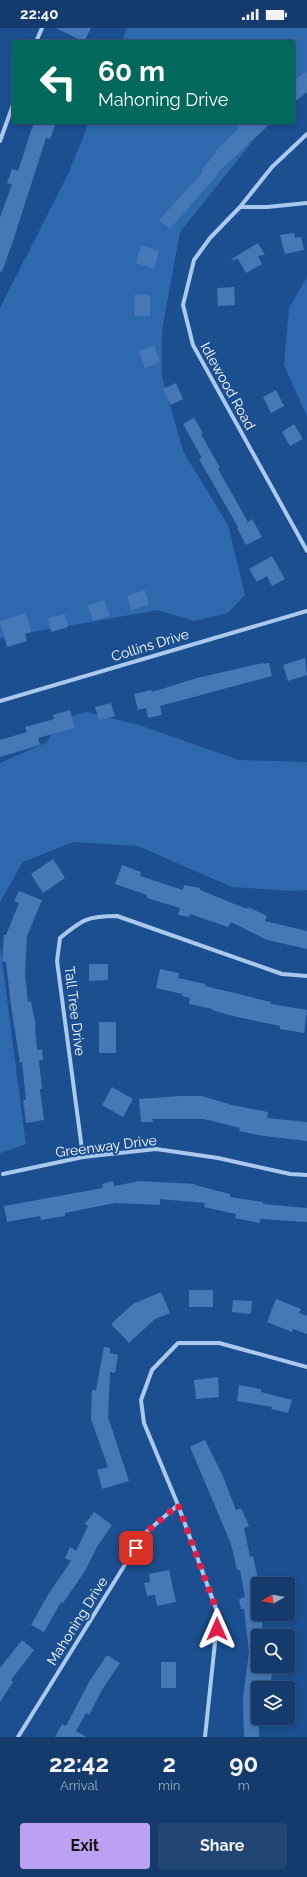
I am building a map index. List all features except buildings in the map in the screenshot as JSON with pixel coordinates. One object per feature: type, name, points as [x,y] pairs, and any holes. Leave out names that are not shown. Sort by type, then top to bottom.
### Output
[{"type":"street","points":[[37,40],[42,28]]},
{"type":"street","points":[[0,140],[12,107]]},
{"type":"street","points":[[240,207],[272,167],[307,134]]},
{"type":"street","points":[[240,207],[266,207],[307,203]]},
{"type":"street","name":"Idlewood Road","points":[[240,207],[210,238],[194,260],[184,305],[192,345],[307,551]]},
{"type":"street","name":"Collins Drive","points":[[0,701],[307,611]]},
{"type":"street","name":"Tall Tree Drive","points":[[82,1157],[57,961],[60,938],[78,922],[94,916],[117,916],[282,974],[307,976]]},
{"type":"street","name":"Greenway Drive","points":[[3,1174],[82,1157],[156,1149],[218,1158],[290,1174],[307,1175]]},
{"type":"street","points":[[205,1737],[218,1614],[178,1505],[144,1423],[141,1400],[152,1370],[178,1343],[219,1343],[307,1367]]},
{"type":"street","name":"Mahoning Drive","points":[[18,1737],[144,1534],[178,1505]]},
{"type":"shaded area","points":[[127,28],[307,28],[307,73],[295,88],[295,40],[122,40]]},
{"type":"shaded area","points":[[88,124],[266,124],[180,232],[162,330],[162,377],[183,451],[228,525],[245,595],[228,613],[194,621],[158,610],[0,638],[0,308],[69,172]]},
{"type":"shaded area","points":[[307,277],[307,417],[284,365],[289,308]]},
{"type":"shaded area","points":[[87,712],[139,725],[239,760],[307,762],[307,890],[292,891],[232,887],[138,846],[73,842],[23,862],[0,902],[0,763],[47,742],[61,719]]},
{"type":"shaded area","points":[[0,945],[26,1144],[1,1153],[0,1153]]},
{"type":"route","points":[[136,1548],[144,1534],[178,1505],[218,1614],[217,1629]]}]
